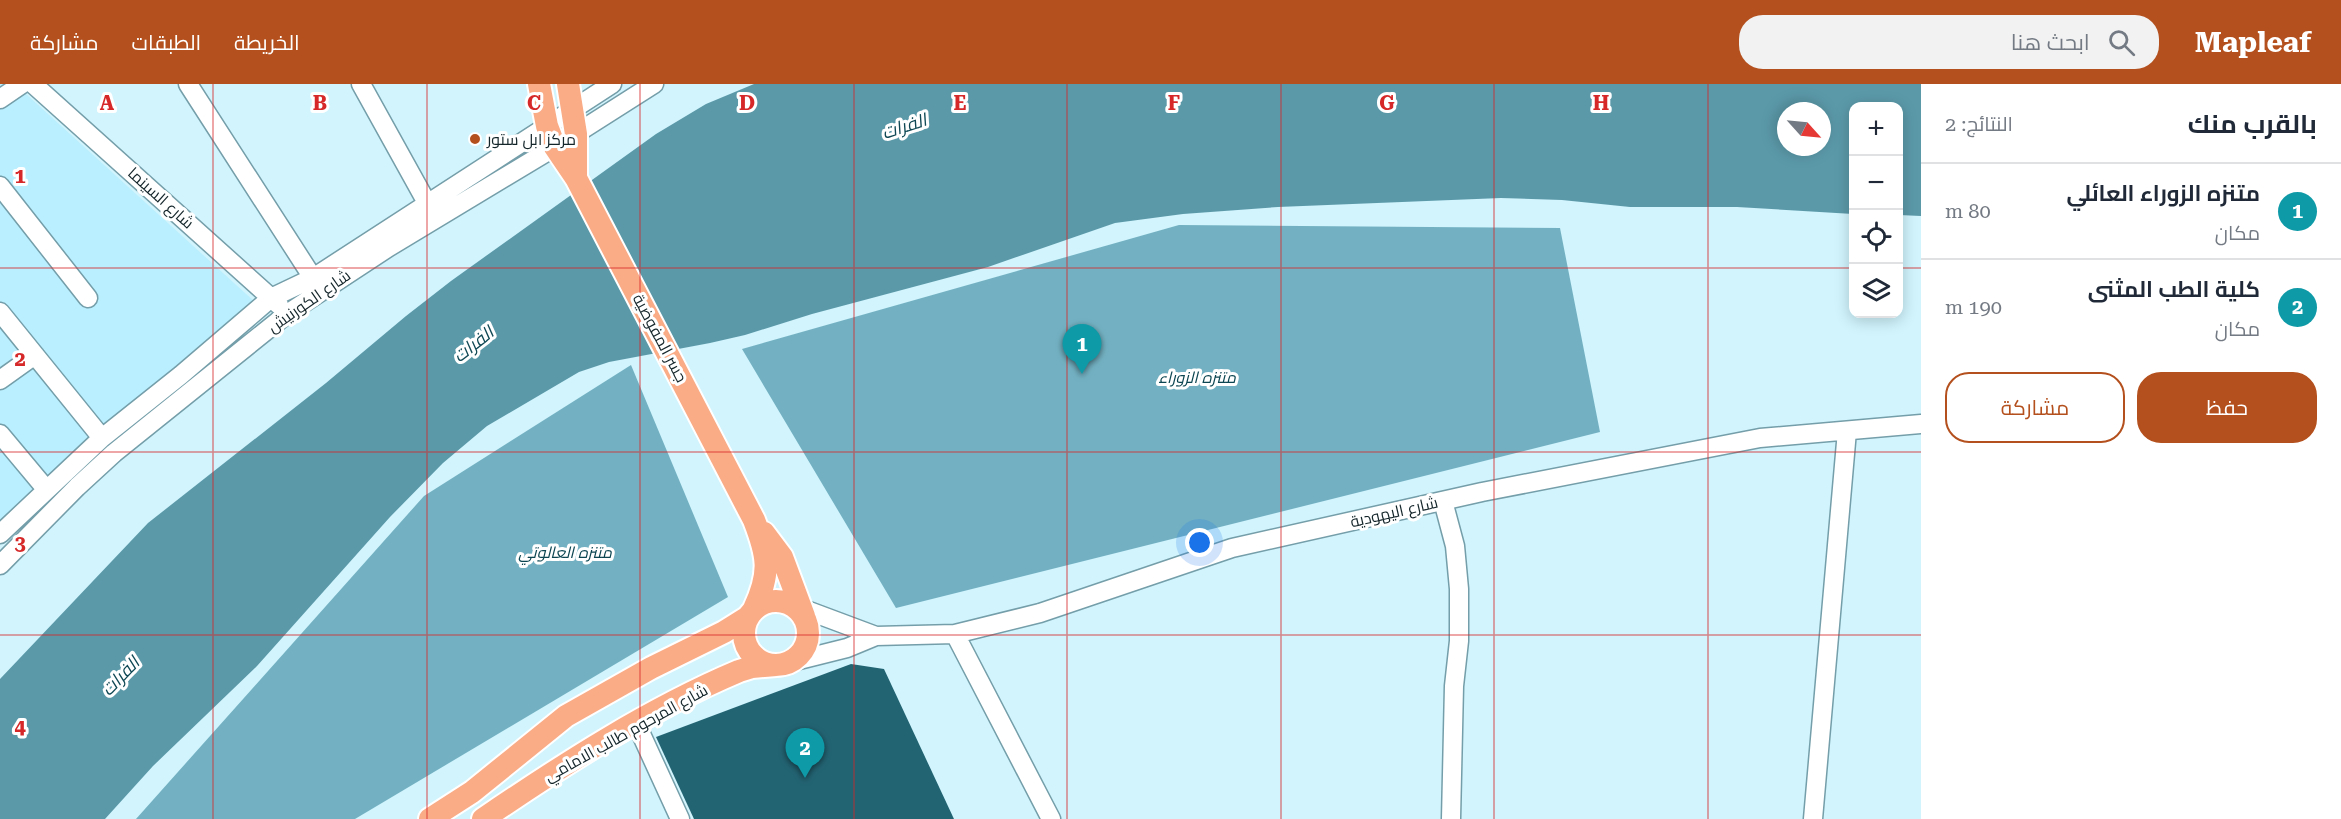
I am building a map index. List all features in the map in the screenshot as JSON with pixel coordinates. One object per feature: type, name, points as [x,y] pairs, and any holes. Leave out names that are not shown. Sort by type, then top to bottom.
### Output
[{"type":"main road","name":"جسر المفوضية","points":[[539,84],[547,126],[555,147],[576,178],[754,520]]},
{"type":"main road","points":[[568,84],[576,134],[576,178]]},
{"type":"main road","points":[[754,520],[782,557],[799,611],[808,630],[807,640],[796,658],[782,664],[765,663],[756,658],[748,649],[744,639],[744,628],[761,595],[766,564],[765,548],[754,520]]},
{"type":"main road","points":[[430,819],[472,792],[566,716],[651,668],[724,632],[762,604],[781,601],[799,611]]},
{"type":"main road","name":"شارع المرحوم طالب الامامي","points":[[483,819],[569,760],[636,723],[733,674],[752,667],[782,664]]},
{"type":"street","points":[[0,99],[22,84]]},
{"type":"street","name":"شارع السينما","points":[[33,84],[287,314]]},
{"type":"street","points":[[188,84],[313,278]]},
{"type":"street","points":[[361,84],[427,203]]},
{"type":"street","name":"شارع الكورنيش","points":[[0,534],[102,438],[272,298],[313,278],[612,84]]},
{"type":"street","name":"شارع الكورنيش","points":[[0,565],[114,453],[287,314],[389,247],[654,84]]},
{"type":"street","points":[[0,186],[87,298]]},
{"type":"street","points":[[0,312],[102,438]]},
{"type":"street","points":[[0,380],[35,355]]},
{"type":"street","name":"شارع اليهودية","points":[[876,636],[955,634],[1040,613],[1232,548],[1443,501],[1760,438],[1921,424]]},
{"type":"street","points":[[1813,819],[1847,430]]},
{"type":"street","points":[[0,434],[46,489]]},
{"type":"street","points":[[1443,501],[1455,546],[1460,589],[1459,640],[1454,686],[1451,819]]},
{"type":"street","points":[[799,611],[876,636]]},
{"type":"street","points":[[955,634],[1051,819]]},
{"type":"street","points":[[782,664],[847,648],[876,636]]},
{"type":"street","points":[[636,723],[680,819]]},
{"type":"shaded area","points":[[0,84],[15,84],[257,304],[0,529]]},
{"type":"green space","name":"متنزه الزوراء","points":[[1179,225],[1560,228],[1600,432],[896,608],[742,349]]},
{"type":"green space","name":"متنزه العالوتي","points":[[631,365],[728,597],[355,819],[136,819],[424,496]]},
{"type":"water","name":"الفرات","points":[[754,84],[1921,84],[1921,216],[1903,215],[1903,102],[1849,102],[1849,214],[1737,207],[1630,207],[1562,200],[1501,198],[1278,207],[1183,214],[1115,223],[988,267],[812,314],[745,335],[609,362],[579,372],[487,426],[443,463],[390,517],[257,666],[153,766],[105,819],[0,819],[0,679],[148,523],[451,281],[656,134],[706,104]]},
{"type":"building","points":[[851,664],[884,669],[954,819],[694,819],[656,737]]},
{"type":"place","name":"مركز ابل ستور","points":[[475,139]]},
{"type":"place","name":"متنزه الزوراء العائلي","points":[[1082,374]]},
{"type":"place","name":"كلية الطب المثنى","points":[[805,778]]}]
